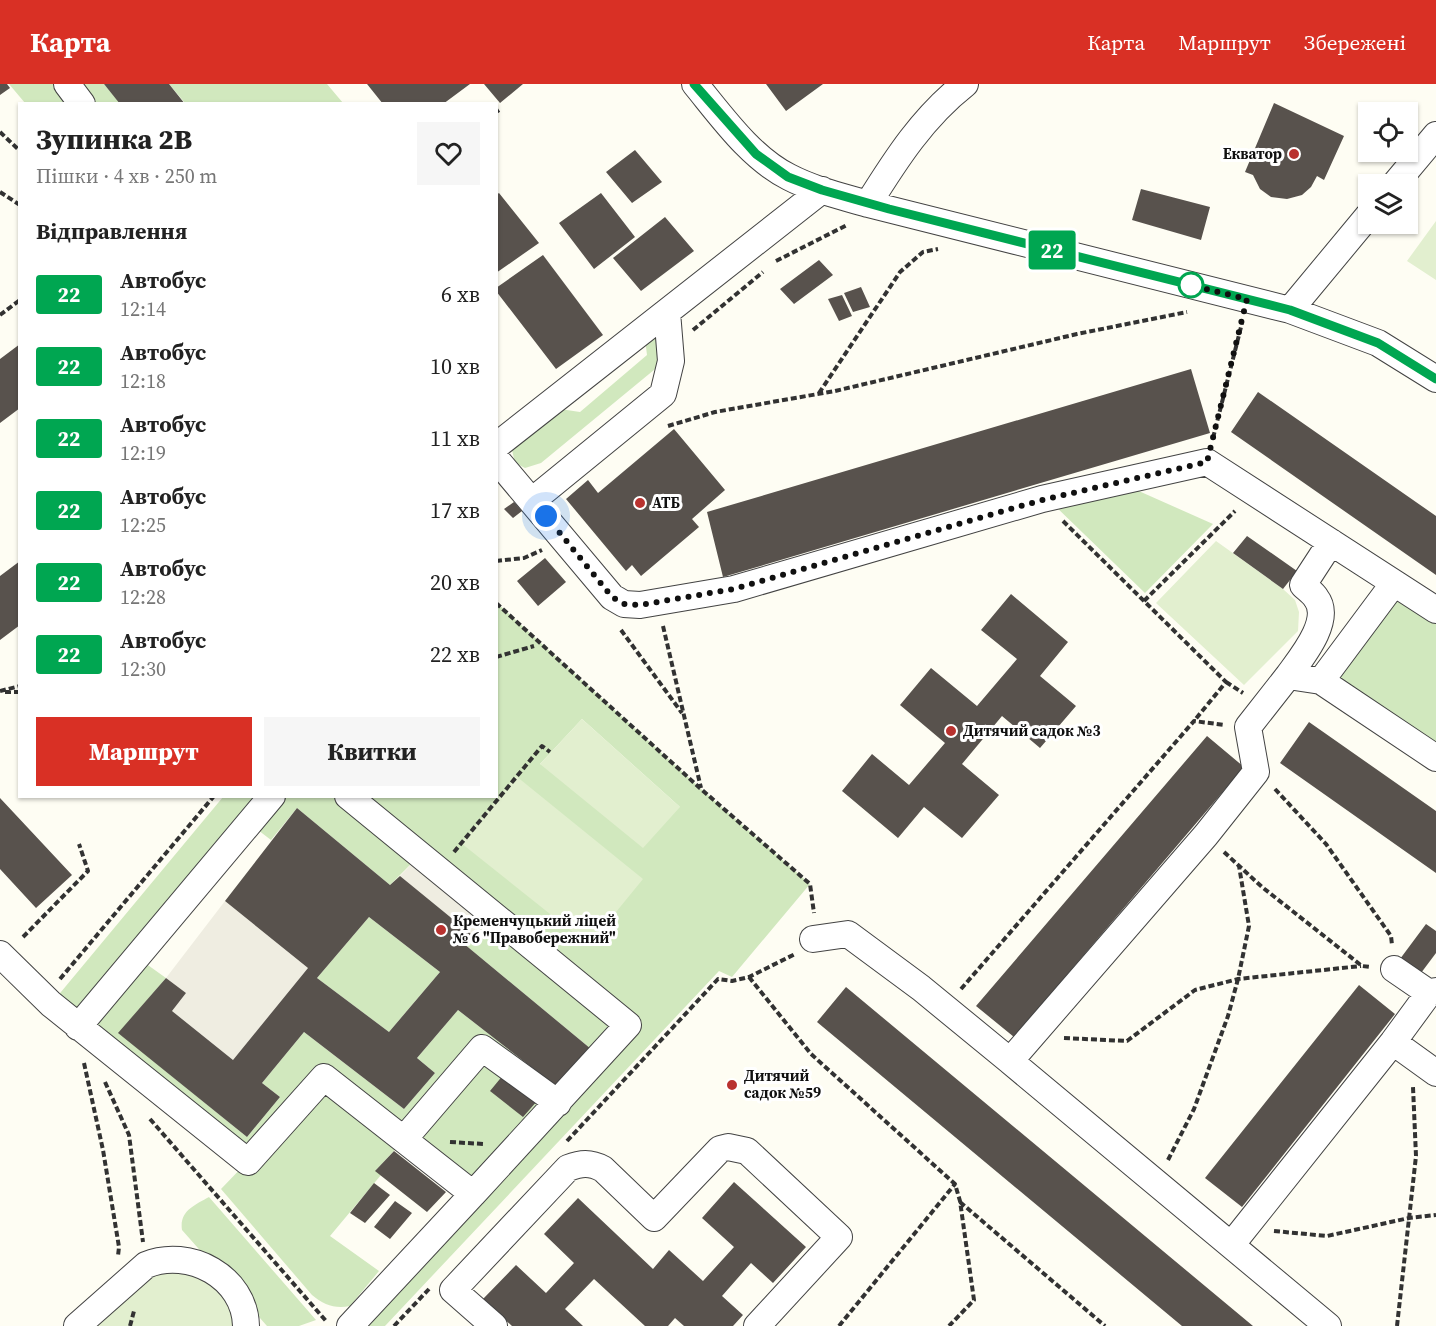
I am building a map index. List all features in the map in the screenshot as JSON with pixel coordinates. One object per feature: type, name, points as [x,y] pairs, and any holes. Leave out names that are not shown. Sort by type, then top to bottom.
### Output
[{"type":"street","points":[[66,84],[80,102]]},
{"type":"street","points":[[694,84],[756,154],[788,177],[868,204],[1290,310],[1378,343],[1436,379]]},
{"type":"street","points":[[868,204],[916,133],[942,102],[965,84]]},
{"type":"street","points":[[1403,174],[1436,135]]},
{"type":"street","points":[[781,171],[792,194],[792,202],[784,220]]},
{"type":"street","points":[[498,444],[822,190]]},
{"type":"street","points":[[1290,310],[1358,228]]},
{"type":"street","points":[[533,500],[663,394],[671,361],[667,312]]},
{"type":"street","points":[[498,461],[533,500],[612,597],[624,604],[658,603],[734,589],[1042,500],[1207,462],[1436,610]]},
{"type":"street","points":[[1010,1061],[1206,835],[1256,772],[1248,727],[1311,644],[1322,622],[1318,599],[1303,585],[1331,542]]},
{"type":"street","points":[[1321,681],[1394,583]]},
{"type":"street","points":[[1288,676],[1321,681],[1436,758]]},
{"type":"street","points":[[78,1027],[270,798]]},
{"type":"street","points":[[350,798],[628,1025],[350,1326]]},
{"type":"street","points":[[813,939],[848,934],[945,1008],[1157,1182],[1238,1236],[1328,1326]]},
{"type":"street","points":[[0,954],[44,998],[78,1027],[248,1162],[324,1077],[473,1194]]},
{"type":"street","points":[[1238,1236],[1401,1048],[1432,992],[1394,969]]},
{"type":"street","points":[[404,1139],[482,1048],[558,1103]]},
{"type":"street","points":[[1401,1048],[1436,1074]]},
{"type":"street","points":[[494,1326],[453,1290],[568,1168],[586,1163],[603,1169],[654,1218],[720,1149],[728,1147],[747,1151],[839,1237],[757,1326]]},
{"type":"street","points":[[77,1326],[126,1298],[146,1265],[158,1260],[173,1258],[207,1266],[228,1284],[243,1307],[246,1326]]},
{"type":"path","points":[[0,132],[18,150]]},
{"type":"path","points":[[0,192],[18,204]]},
{"type":"path","points":[[688,337],[693,330],[778,260],[848,224]]},
{"type":"path","points":[[819,393],[900,272],[924,252],[946,248]]},
{"type":"path","points":[[1207,462],[1247,299]]},
{"type":"path","points":[[1,314],[18,301]]},
{"type":"path","points":[[0,305],[1,314]]},
{"type":"path","points":[[670,424],[715,412],[819,393],[1077,334],[1192,311]]},
{"type":"path","points":[[1144,601],[1254,492]]},
{"type":"path","points":[[945,1008],[1194,722],[1226,682],[1042,500]]},
{"type":"path","points":[[498,561],[524,558],[544,550]]},
{"type":"path","points":[[498,605],[701,789],[658,603]]},
{"type":"path","points":[[621,629],[684,716]]},
{"type":"path","points":[[498,656],[534,646]]},
{"type":"path","points":[[0,691],[18,686]]},
{"type":"path","points":[[0,691],[18,692]]},
{"type":"path","points":[[1194,722],[1248,727]]},
{"type":"path","points":[[449,857],[542,746],[550,752]]},
{"type":"path","points":[[1033,1037],[1127,1041],[1195,990],[1238,979],[1362,966],[1394,969],[1391,936],[1326,844],[1273,787]]},
{"type":"path","points":[[44,998],[212,798]]},
{"type":"path","points":[[1206,835],[1262,887],[1362,966]]},
{"type":"path","points":[[23,937],[88,872],[79,843]]},
{"type":"path","points":[[1157,1182],[1194,1109],[1228,1016],[1238,979],[1250,926],[1239,866]]},
{"type":"path","points":[[749,977],[811,1054],[955,1184],[960,1201],[974,1300],[949,1326]]},
{"type":"path","points":[[78,1027],[88,1089],[103,1150],[130,1326]]},
{"type":"path","points":[[1398,1326],[1416,1156],[1412,1062],[1401,1048]]},
{"type":"path","points":[[105,1082],[129,1135],[146,1265]]},
{"type":"path","points":[[143,1111],[331,1326]]},
{"type":"path","points":[[404,1139],[518,1146]]},
{"type":"path","points":[[839,1326],[955,1184]]},
{"type":"path","points":[[960,1201],[1105,1326]]},
{"type":"path","points":[[1238,1236],[1327,1236],[1409,1218],[1436,1215]]},
{"type":"green space","points":[[9,84],[104,84],[119,102],[24,102]]},
{"type":"green space","points":[[169,84],[327,84],[342,102],[184,102]]},
{"type":"green space","points":[[1436,221],[1436,280],[1407,261]]},
{"type":"green space","points":[[645,339],[656,339],[661,342],[660,365],[541,463],[525,468],[515,463],[512,450],[515,444],[560,409],[580,412],[647,355]]},
{"type":"green space","points":[[1132,488],[1213,524],[1145,593],[1052,503]]},
{"type":"green space","points":[[1216,541],[1283,589],[1295,600],[1299,612],[1298,631],[1244,685],[1156,603]]},
{"type":"green space","points":[[1394,583],[1436,610],[1436,758],[1321,681]]},
{"type":"green space","points":[[498,604],[701,789],[810,884],[732,977],[719,971],[385,1326],[350,1326],[473,1195],[404,1140],[376,1170],[381,1175],[330,1236],[379,1271],[350,1306],[339,1307],[325,1304],[312,1295],[221,1189],[247,1162],[51,1004],[222,798],[498,798]],"holes":[[[582,719],[680,807],[540,764]],[[297,808],[390,885],[420,855],[491,914],[463,943],[591,1049],[557,1087],[458,1010],[417,1058],[435,1073],[404,1109],[304,1032],[262,1083],[280,1097],[247,1137],[119,1033],[166,978],[138,958],[250,824],[271,840]]]},
{"type":"green space","points":[[582,719],[680,807],[643,848],[540,764]]},
{"type":"green space","points":[[516,776],[643,879],[589,945],[461,843]]},
{"type":"green space","points":[[369,917],[440,972],[389,1032],[317,978]]},
{"type":"green space","points":[[209,1197],[316,1320],[299,1326],[267,1326],[182,1230],[183,1218],[189,1209]]},
{"type":"green space","points":[[181,1267],[223,1288],[236,1326],[91,1326],[153,1273]]},
{"type":"shaded area","points":[[420,855],[492,913],[471,934],[400,876]]},
{"type":"shaded area","points":[[225,901],[308,968],[233,1060],[172,1011],[186,993],[166,978]]},
{"type":"building","points":[[0,84],[7,84],[10,88],[0,95]]},
{"type":"building","points":[[104,84],[169,84],[183,102],[118,102]]},
{"type":"building","points":[[367,84],[470,84],[446,102],[381,102]]},
{"type":"building","points":[[484,84],[523,84],[500,103]]},
{"type":"building","points":[[766,84],[823,84],[786,111]]},
{"type":"building","name":"Екватор","points":[[1274,103],[1344,136],[1324,180],[1317,176],[1311,187],[1302,195],[1287,199],[1271,197],[1260,189],[1253,175],[1245,172]]},
{"type":"building","points":[[635,150],[662,182],[632,203],[606,172]]},
{"type":"building","points":[[1141,189],[1210,207],[1201,240],[1132,220]]},
{"type":"building","points":[[601,193],[635,237],[594,269],[559,223]]},
{"type":"building","points":[[498,194],[539,243],[498,272]]},
{"type":"building","points":[[665,217],[694,251],[641,291],[613,258]]},
{"type":"building","points":[[543,255],[603,335],[556,369],[498,294],[498,287]]},
{"type":"building","points":[[819,260],[833,275],[794,304],[780,289]]},
{"type":"building","points":[[861,287],[870,307],[853,312],[844,293]]},
{"type":"building","points":[[842,295],[852,316],[839,321],[828,299]]},
{"type":"building","points":[[18,346],[18,410],[0,423],[0,359]]},
{"type":"building","points":[[1191,369],[1210,433],[723,577],[707,512]]},
{"type":"building","points":[[1258,392],[1436,516],[1436,575],[1231,432]]},
{"type":"building","name":"АТБ","points":[[674,429],[725,490],[692,519],[699,527],[641,576],[632,565],[626,571],[566,499],[588,480],[598,493]]},
{"type":"building","points":[[514,502],[522,511],[513,518],[504,509]]},
{"type":"building","points":[[1247,536],[1297,571],[1283,589],[1233,553]]},
{"type":"building","points":[[545,558],[566,582],[538,606],[517,581]]},
{"type":"building","points":[[18,562],[18,626],[0,640],[0,576]]},
{"type":"building","points":[[1011,594],[1068,642],[1040,676],[1076,706],[1040,748],[1002,716],[962,764],[999,795],[962,838],[924,807],[898,838],[842,791],[872,754],[909,785],[945,743],[900,705],[931,668],[977,706],[1017,659],[981,630]]},
{"type":"building","points":[[1309,722],[1436,811],[1436,873],[1280,763]]},
{"type":"building","points":[[1207,736],[1244,767],[1014,1037],[976,1006]]},
{"type":"building","points":[[0,798],[72,875],[36,908],[0,869]]},
{"type":"building","points":[[297,808],[390,885],[400,876],[471,934],[463,943],[591,1049],[557,1087],[458,1010],[417,1058],[435,1073],[404,1109],[304,1032],[262,1083],[280,1097],[247,1137],[118,1033],[166,978],[186,993],[172,1011],[233,1060],[308,968],[225,901]],"holes":[[[369,917],[440,972],[389,1032],[317,978]]]},
{"type":"building","points":[[1426,924],[1436,931],[1436,953],[1421,973],[1400,959]]},
{"type":"building","points":[[1359,985],[1395,1014],[1242,1207],[1205,1178]]},
{"type":"building","points":[[846,987],[1253,1326],[1182,1326],[817,1022]]},
{"type":"building","points":[[504,1074],[538,1100],[523,1117],[490,1091]]},
{"type":"building","points":[[394,1151],[446,1192],[427,1212],[375,1171]]},
{"type":"building","points":[[734,1182],[806,1247],[773,1283],[751,1263],[722,1296],[743,1315],[733,1326],[684,1326],[675,1318],[668,1326],[645,1326],[594,1279],[565,1309],[583,1326],[512,1326],[483,1299],[516,1265],[546,1293],[574,1263],[544,1234],[578,1198],[653,1269],[669,1250],[703,1281],[734,1247],[702,1218]]},
{"type":"building","points":[[374,1183],[390,1195],[365,1223],[350,1213]]},
{"type":"building","points":[[395,1201],[412,1213],[390,1239],[374,1227]]},
{"type":"bus line","name":"22","points":[[694,84],[756,154],[788,177],[844,197],[889,209],[1290,310],[1378,343],[1436,379]]},
{"type":"place","name":"Екватор","points":[[1294,154]]},
{"type":"place","name":"АТБ","points":[[640,503]]},
{"type":"place","name":"Дитячий садок №3","points":[[951,731]]},
{"type":"place","name":"Кременчуцький ліцей № 6 \"Правобережний\"","points":[[441,930]]},
{"type":"place","name":"Дитячий садок №59","points":[[732,1085]]},
{"type":"route","points":[[546,516],[612,597],[624,604],[640,605],[734,589],[1042,500],[1207,462],[1247,299],[1181,283],[1191,285]]}]
